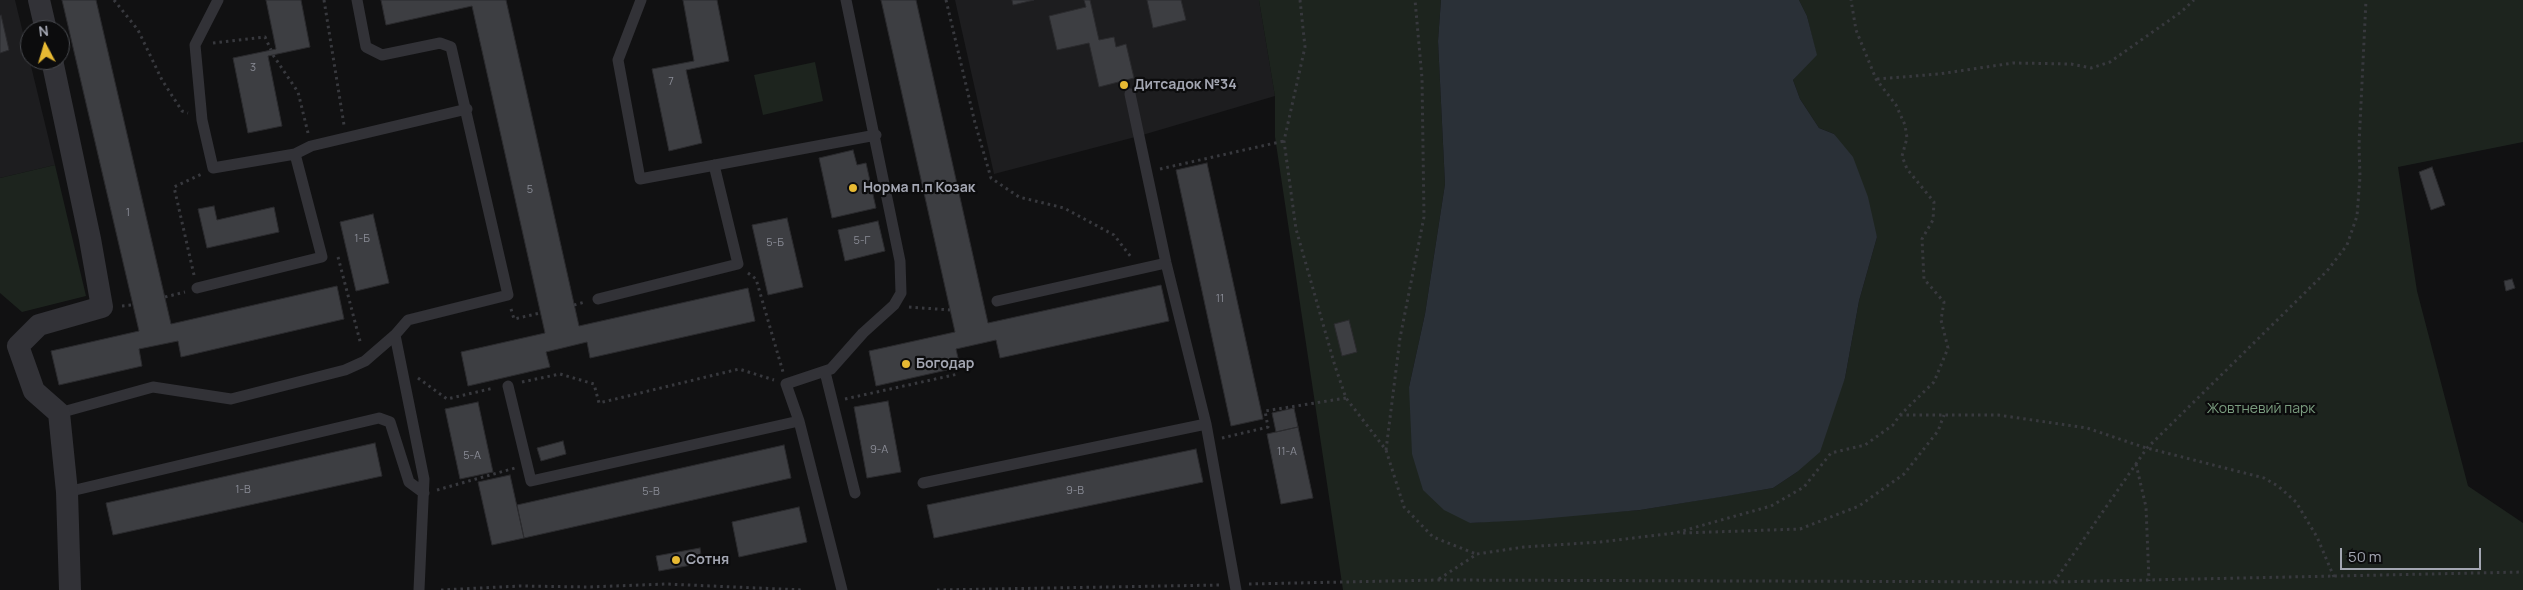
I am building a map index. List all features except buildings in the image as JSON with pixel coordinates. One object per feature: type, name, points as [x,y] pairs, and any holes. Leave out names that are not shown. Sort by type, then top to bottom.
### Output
[{"type":"street","points":[[39,0],[44,20]]},
{"type":"street","points":[[54,70],[90,239],[102,307],[39,325],[18,346],[34,391],[59,413],[67,492],[70,590]]},
{"type":"lane","points":[[218,0],[195,45],[202,120],[213,168],[295,154],[311,146],[467,109]]},
{"type":"lane","points":[[59,413],[154,387],[231,399],[345,370],[365,361],[395,335],[408,320],[508,295],[467,109],[451,48],[440,43],[382,55],[366,47],[357,0]]},
{"type":"lane","points":[[641,0],[618,60],[640,180],[876,135]]},
{"type":"lane","points":[[842,590],[799,421],[786,384],[831,369],[863,333],[894,305],[901,293],[900,261],[876,135],[846,0]]},
{"type":"lane","points":[[1130,94],[1166,264],[1210,441],[1235,587]]},
{"type":"lane","points":[[197,288],[322,257],[295,154]]},
{"type":"lane","points":[[598,300],[738,264],[714,165]]},
{"type":"lane","points":[[997,301],[1140,268],[1166,264]]},
{"type":"lane","points":[[395,335],[403,366],[424,478],[419,590]]},
{"type":"lane","points":[[824,372],[855,493]]},
{"type":"lane","points":[[508,386],[531,481],[799,421]]},
{"type":"lane","points":[[67,492],[379,418],[390,422],[408,482],[424,493]]},
{"type":"lane","points":[[923,483],[1206,424]]},
{"type":"path","points":[[114,0],[138,30],[162,80],[182,111],[202,120]]},
{"type":"path","points":[[324,0],[346,138]]},
{"type":"path","points":[[946,0],[975,123],[991,178],[1019,197],[1064,208],[1114,235],[1140,268]]},
{"type":"path","points":[[1300,0],[1305,47],[1284,140],[1296,229],[1346,398],[1386,450],[1404,507],[1433,536],[1477,554]]},
{"type":"path","points":[[1386,450],[1400,338],[1424,218],[1422,78],[1415,0]]},
{"type":"path","points":[[1675,533],[1771,506],[1804,488],[1831,454],[1865,445],[1893,425],[1900,415],[1934,382],[1948,348],[1941,320],[1944,302],[1924,279],[1922,239],[1933,220],[1934,202],[1907,170],[1902,156],[1907,138],[1905,125],[1896,106],[1876,79],[1856,30],[1851,0]]},
{"type":"path","points":[[1876,79],[1939,74],[2013,63],[2071,64],[2091,68],[2110,62],[2181,12],[2194,0]]},
{"type":"path","points":[[2054,582],[2147,448],[2327,271],[2347,245],[2357,216],[2366,0]]},
{"type":"path","points":[[195,45],[265,37],[271,50]]},
{"type":"path","points":[[273,55],[298,92],[311,146]]},
{"type":"path","points":[[1147,172],[1284,140]]},
{"type":"path","points":[[165,298],[197,288],[174,187],[213,168]]},
{"type":"path","points":[[322,257],[337,254],[365,361]]},
{"type":"path","points":[[738,264],[756,279],[786,384]]},
{"type":"path","points":[[508,295],[514,319],[540,313]]},
{"type":"path","points":[[894,305],[950,310]]},
{"type":"path","points":[[403,366],[447,399],[560,374],[594,384],[600,403],[739,369],[786,384]]},
{"type":"path","points":[[832,402],[958,374]]},
{"type":"path","points":[[1210,441],[1268,427],[1265,410],[1346,398]]},
{"type":"path","points":[[1900,415],[1998,415],[2087,428],[2147,448],[2264,478],[2278,486],[2296,502],[2317,537],[2334,577]]},
{"type":"path","points":[[1438,580],[1477,554],[1524,547],[1600,542],[1675,533],[1800,529],[1859,506],[1904,474],[1938,432],[1944,416]]},
{"type":"path","points":[[2136,463],[2146,507],[2149,581]]},
{"type":"path","points":[[424,493],[527,465]]},
{"type":"path","points":[[937,590],[1235,587],[1438,580],[2149,581],[2523,572]]},
{"type":"path","points":[[441,590],[520,586],[588,587],[666,584],[804,590]]},
{"type":"shaded area","points":[[0,0],[15,0],[20,21],[20,70],[32,70],[55,165],[0,178]]},
{"type":"shaded area","name":"Дитсадок №34","points":[[955,0],[1259,0],[1275,96],[1139,136],[994,174]]},
{"type":"shaded area","points":[[1441,0],[1799,0],[1807,16],[1817,55],[1793,80],[1800,99],[1819,128],[1834,134],[1853,157],[1868,197],[1877,237],[1859,301],[1845,378],[1820,452],[1797,472],[1773,488],[1640,510],[1529,520],[1470,523],[1444,510],[1423,490],[1412,454],[1409,387],[1425,314],[1445,184],[1438,41]]},
{"type":"green space","name":"Жовтневий парк","points":[[1259,0],[1441,0],[1438,41],[1445,184],[1425,314],[1409,387],[1470,523],[1640,510],[1773,488],[1797,472],[1845,378],[1859,301],[1877,237],[1834,134],[1819,128],[1800,99],[1793,80],[1816,54],[1807,16],[1799,0],[2523,0],[2523,142],[2398,167],[2417,291],[2468,486],[2523,523],[2523,590],[1343,590],[1275,137],[1275,96]]},
{"type":"green space","points":[[815,62],[823,101],[763,115],[754,75]]},
{"type":"green space","points":[[55,165],[86,296],[22,312],[0,293],[0,178]]},
{"type":"place","name":"Дитсадок №34","points":[[1124,85]]},
{"type":"place","name":"Норма п.п Козак","points":[[853,188]]},
{"type":"place","name":"Богодар","points":[[906,364]]},
{"type":"place","name":"Сотня","points":[[676,560]]}]
